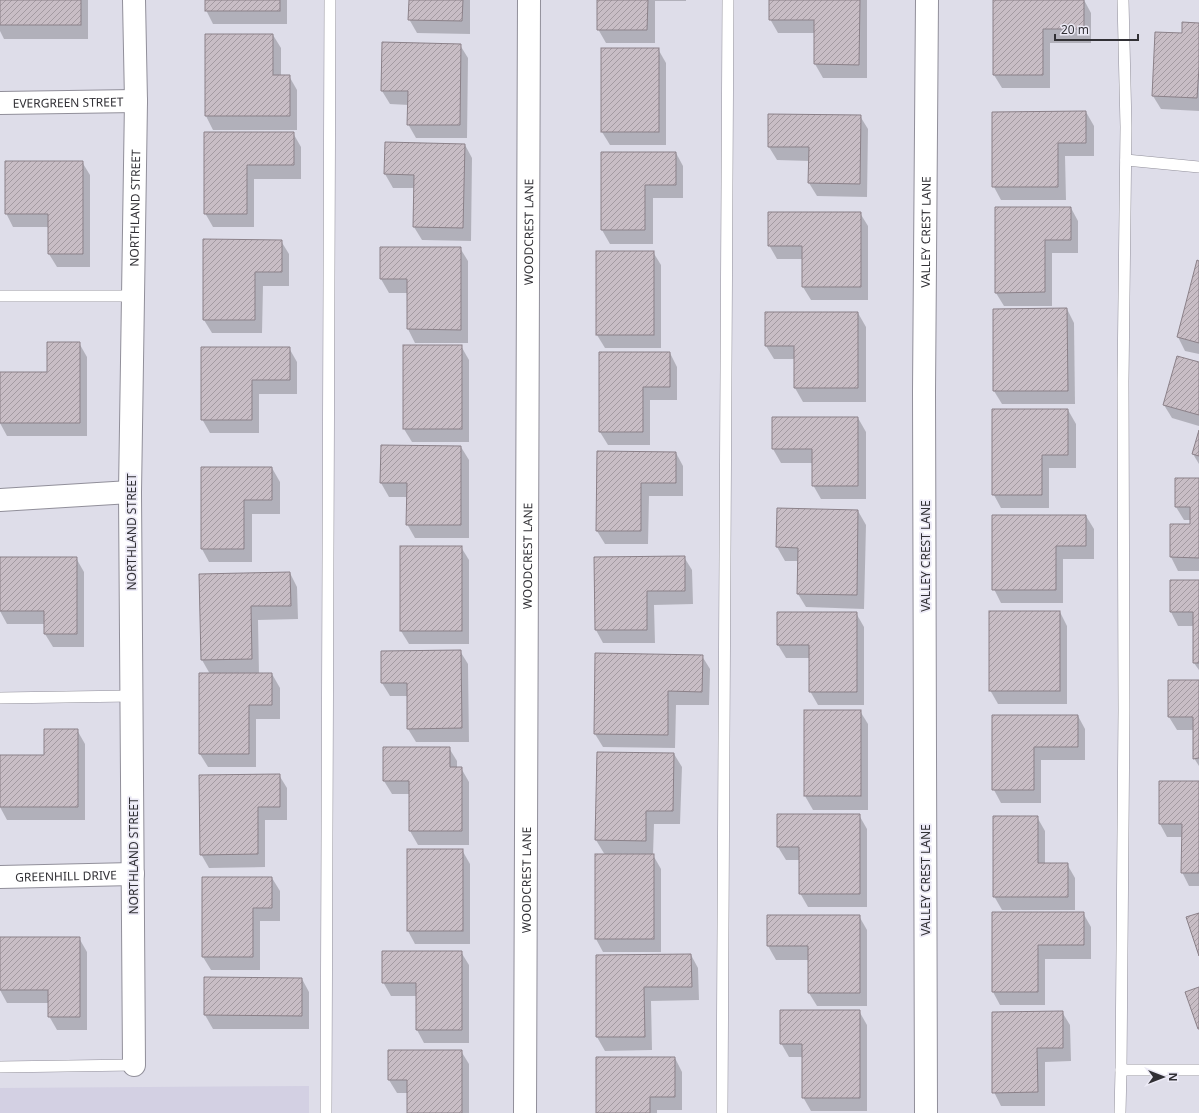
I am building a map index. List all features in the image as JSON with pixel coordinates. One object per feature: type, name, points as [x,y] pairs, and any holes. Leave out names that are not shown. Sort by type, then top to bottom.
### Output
[{"type":"street","name":"NORTHLAND STREET","points":[[134,0],[136,101],[130,492],[134,1065]]},
{"type":"street","name":"WOODCREST LANE","points":[[525,1113],[529,0]]},
{"type":"street","name":"VALLEY CREST LANE","points":[[926,1113],[924,384],[927,0]]},
{"type":"street","name":"EVERGREEN STREET","points":[[0,103],[136,101]]},
{"type":"street","points":[[0,500],[130,492]]},
{"type":"street","name":"GREENHILL DRIVE","points":[[0,877],[133,874]]},
{"type":"lane","points":[[326,1113],[330,0]]},
{"type":"lane","points":[[722,1113],[728,0]]},
{"type":"lane","points":[[1120,1113],[1124,710],[1123,382],[1126,160],[1123,0]]},
{"type":"lane","points":[[1126,160],[1199,167]]},
{"type":"lane","points":[[0,296],[133,296]]},
{"type":"lane","points":[[0,698],[131,696]]},
{"type":"lane","points":[[0,1067],[134,1065]]},
{"type":"lane","points":[[1121,1070],[1199,1070]]},
{"type":"shaded area","points":[[309,1086],[309,1113],[0,1113],[0,1088]]},
{"type":"building","points":[[0,0],[81,0],[81,25],[0,25]]},
{"type":"building","points":[[205,0],[280,0],[280,11],[205,11]]},
{"type":"building","points":[[409,0],[463,0],[462,21],[408,20]]},
{"type":"building","points":[[597,0],[648,0],[647,30],[597,30]]},
{"type":"building","points":[[769,0],[860,0],[859,65],[814,64],[814,20],[769,20]]},
{"type":"building","points":[[993,0],[1084,0],[1084,29],[1043,29],[1043,75],[993,75]]},
{"type":"building","points":[[1182,22],[1199,23],[1197,98],[1152,96],[1155,32],[1182,33]]},
{"type":"building","points":[[205,34],[273,34],[273,75],[290,75],[290,116],[205,116]]},
{"type":"building","points":[[382,42],[461,44],[460,125],[407,125],[408,91],[381,91]]},
{"type":"building","points":[[601,48],[659,48],[659,132],[601,132]]},
{"type":"building","points":[[1086,111],[1086,143],[1058,143],[1058,187],[992,187],[992,112]]},
{"type":"building","points":[[768,114],[861,115],[860,184],[808,183],[809,147],[768,147]]},
{"type":"building","points":[[204,132],[294,132],[294,165],[247,165],[247,214],[204,214]]},
{"type":"building","points":[[385,142],[465,144],[463,228],[413,227],[414,175],[384,174]]},
{"type":"building","points":[[601,152],[676,152],[676,185],[645,185],[645,230],[601,230]]},
{"type":"building","points":[[5,161],[83,161],[83,254],[48,254],[48,214],[5,214]]},
{"type":"building","points":[[995,207],[1071,207],[1071,240],[1045,240],[1045,292],[995,293]]},
{"type":"building","points":[[768,212],[861,212],[861,287],[802,287],[802,246],[768,246]]},
{"type":"building","points":[[203,239],[282,240],[282,272],[255,272],[255,320],[203,320]]},
{"type":"building","points":[[380,247],[461,247],[461,330],[407,329],[407,279],[380,279]]},
{"type":"building","points":[[596,251],[654,251],[654,335],[596,335]]},
{"type":"building","points":[[1197,260],[1199,261],[1199,343],[1177,337]]},
{"type":"building","points":[[1067,308],[1068,391],[993,391],[993,309]]},
{"type":"building","points":[[765,312],[858,312],[858,388],[794,388],[794,346],[765,346]]},
{"type":"building","points":[[47,342],[80,342],[80,423],[0,423],[0,372],[47,372]]},
{"type":"building","points":[[403,345],[462,345],[462,429],[403,429]]},
{"type":"building","points":[[201,347],[290,347],[290,380],[252,380],[252,420],[201,420]]},
{"type":"building","points":[[599,352],[670,352],[670,387],[643,387],[643,432],[599,432]]},
{"type":"building","points":[[1177,356],[1199,362],[1199,415],[1163,405]]},
{"type":"building","points":[[992,409],[1068,409],[1068,455],[1042,455],[1042,495],[992,495]]},
{"type":"building","points":[[772,417],[858,417],[858,486],[812,486],[812,449],[772,449]]},
{"type":"building","points":[[1199,430],[1199,456],[1192,454]]},
{"type":"building","points":[[381,445],[461,446],[461,525],[406,525],[407,483],[380,483]]},
{"type":"building","points":[[597,451],[676,452],[676,483],[641,483],[641,531],[596,531]]},
{"type":"building","points":[[201,467],[272,467],[272,500],[244,500],[244,549],[201,549]]},
{"type":"building","points":[[1175,478],[1199,478],[1199,558],[1170,557],[1170,524],[1190,524],[1190,507],[1175,507]]},
{"type":"building","points":[[777,508],[858,510],[857,595],[797,594],[798,548],[776,547]]},
{"type":"building","points":[[992,515],[1086,515],[1086,546],[1056,546],[1056,590],[992,590]]},
{"type":"building","points":[[400,546],[462,546],[462,631],[400,631]]},
{"type":"building","points":[[685,556],[685,591],[647,591],[647,630],[595,630],[594,557]]},
{"type":"building","points":[[0,557],[77,557],[77,634],[44,634],[44,611],[0,611]]},
{"type":"building","points":[[290,572],[291,606],[251,606],[252,659],[201,660],[199,574]]},
{"type":"building","points":[[1170,580],[1199,580],[1199,663],[1193,663],[1193,612],[1170,612]]},
{"type":"building","points":[[989,611],[1060,611],[1060,691],[989,691]]},
{"type":"building","points":[[777,612],[857,612],[857,692],[809,692],[809,645],[777,645]]},
{"type":"building","points":[[461,650],[462,728],[407,729],[407,683],[381,683],[381,651]]},
{"type":"building","points":[[595,653],[703,655],[702,692],[668,691],[668,735],[594,734]]},
{"type":"building","points":[[199,673],[272,673],[272,705],[249,705],[249,754],[199,754]]},
{"type":"building","points":[[1168,680],[1199,680],[1199,758],[1193,759],[1193,717],[1168,717]]},
{"type":"building","points":[[804,710],[861,710],[861,796],[804,796]]},
{"type":"building","points":[[992,715],[1078,715],[1078,747],[1034,747],[1034,790],[992,790]]},
{"type":"building","points":[[44,729],[78,729],[78,807],[0,807],[0,755],[44,755]]},
{"type":"building","points":[[383,747],[450,747],[450,767],[462,767],[462,831],[409,831],[409,781],[383,781]]},
{"type":"building","points":[[597,752],[674,753],[673,811],[646,811],[646,841],[595,840]]},
{"type":"building","points":[[280,774],[280,807],[258,807],[258,854],[200,855],[199,775]]},
{"type":"building","points":[[1159,781],[1199,781],[1199,873],[1181,873],[1182,824],[1159,824]]},
{"type":"building","points":[[777,814],[860,814],[860,894],[799,894],[799,847],[777,847]]},
{"type":"building","points":[[993,816],[1038,816],[1038,863],[1068,863],[1068,897],[993,897]]},
{"type":"building","points":[[407,849],[463,849],[463,931],[407,931]]},
{"type":"building","points":[[595,854],[654,854],[654,939],[595,939]]},
{"type":"building","points":[[202,877],[272,877],[272,908],[253,908],[253,957],[202,957]]},
{"type":"building","points":[[992,912],[1084,912],[1084,945],[1038,945],[1038,992],[992,992]]},
{"type":"building","points":[[1199,913],[1199,956],[1186,917]]},
{"type":"building","points":[[767,915],[860,915],[860,993],[808,993],[808,946],[767,946]]},
{"type":"building","points":[[0,937],[80,937],[80,1017],[48,1017],[48,990],[0,990]]},
{"type":"building","points":[[382,951],[462,951],[462,1030],[416,1030],[416,983],[382,983]]},
{"type":"building","points":[[691,954],[692,987],[644,987],[645,1037],[596,1037],[596,955]]},
{"type":"building","points":[[204,977],[302,978],[302,1016],[204,1015]]},
{"type":"building","points":[[1199,987],[1199,1029],[1198,1029],[1185,992]]},
{"type":"building","points":[[780,1010],[860,1010],[860,1098],[802,1098],[802,1044],[780,1044]]},
{"type":"building","points":[[1063,1011],[1063,1048],[1037,1048],[1038,1092],[992,1093],[992,1012]]},
{"type":"building","points":[[388,1050],[462,1050],[462,1113],[407,1113],[407,1080],[388,1080]]},
{"type":"building","points":[[596,1057],[675,1057],[675,1097],[650,1097],[650,1113],[596,1113]]}]
